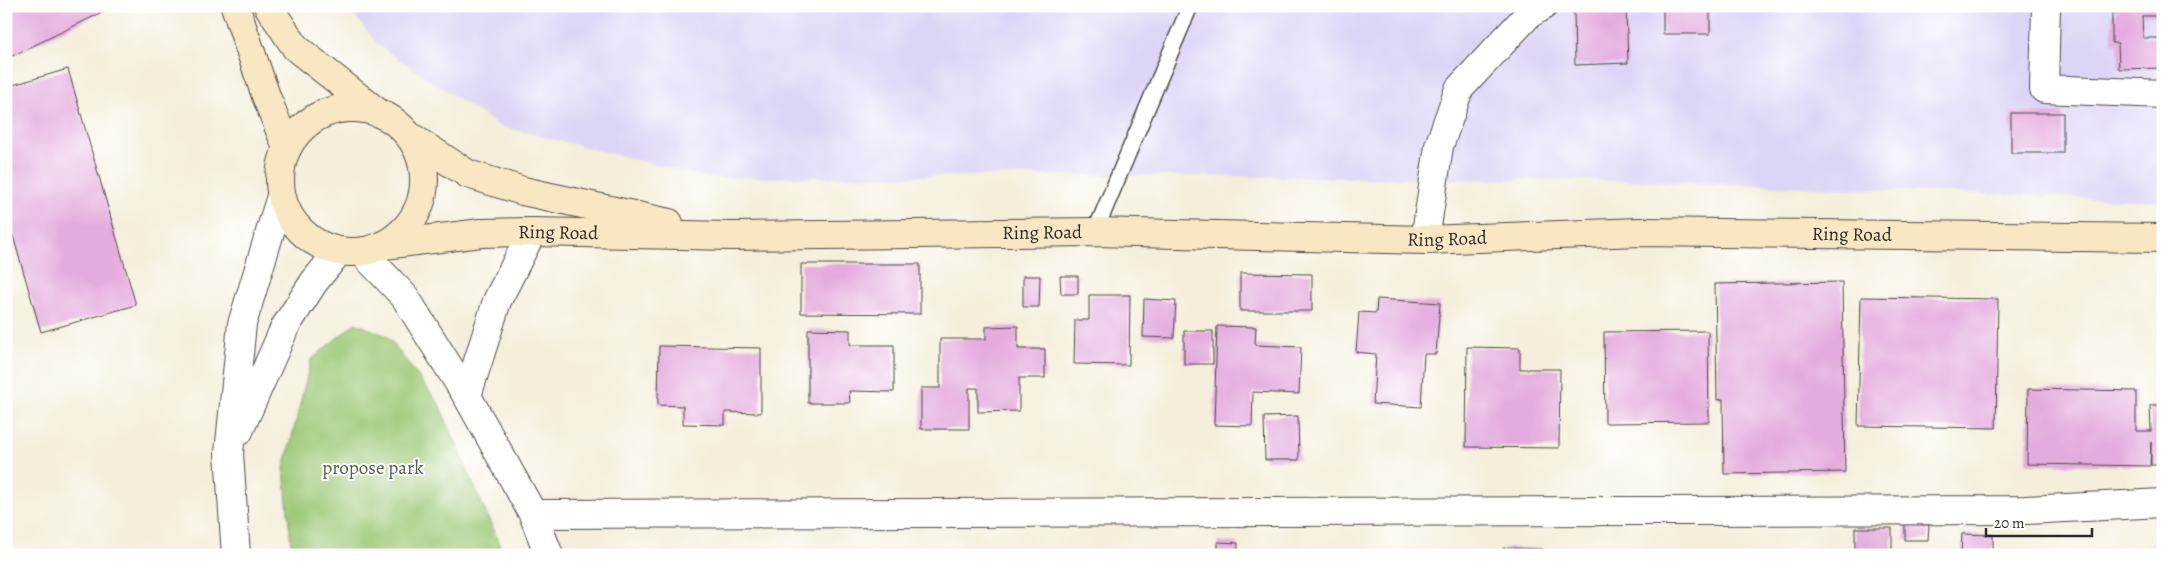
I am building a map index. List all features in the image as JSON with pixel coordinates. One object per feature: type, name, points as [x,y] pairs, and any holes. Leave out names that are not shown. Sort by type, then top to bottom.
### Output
[{"type":"main road","points":[[235,6],[266,96],[287,148]]},
{"type":"main road","points":[[268,6],[296,48],[376,111],[401,126],[411,137],[421,155],[425,176],[424,198],[415,217],[402,233],[362,250],[319,245],[302,232],[288,215],[281,196],[279,171],[287,148],[298,130],[315,117],[334,109],[355,107],[376,111]]},
{"type":"main road","name":"Ring Road","points":[[411,137],[468,174],[514,188],[732,236]]},
{"type":"main road","name":"Ring Road","points":[[362,250],[448,236],[532,232],[732,236],[1095,232],[1425,240],[1640,232],[2163,238]]},
{"type":"street","points":[[1425,240],[1439,146],[1459,90],[1529,14],[1543,6]]},
{"type":"street","points":[[2046,6],[2044,89],[2163,94]]},
{"type":"street","points":[[236,555],[229,453],[242,324],[281,196]]},
{"type":"street","points":[[467,396],[497,300],[532,232]]},
{"type":"street","points":[[229,453],[286,327],[314,282],[362,250],[405,297],[467,396],[533,514],[549,555]]},
{"type":"street","points":[[533,514],[2026,510],[2163,503]]},
{"type":"lane","points":[[1095,232],[1190,6]]},
{"type":"shaded area","points":[[347,6],[2163,6],[2163,201],[1646,181],[1080,175],[710,178],[499,126],[379,46]]},
{"type":"green space","name":"propose park","points":[[355,323],[387,336],[439,404],[504,555],[292,555],[284,469],[311,360]]},
{"type":"building","points":[[6,6],[115,6],[6,59]]},
{"type":"building","points":[[1663,6],[1710,6],[1710,34],[1663,34]]},
{"type":"building","points":[[2117,6],[2163,6],[2163,16],[2142,16],[2143,38],[2163,38],[2163,68],[2119,69],[2118,43],[2112,43],[2112,13],[2117,13]]},
{"type":"building","points":[[1626,8],[1628,63],[1575,65],[1574,10]]},
{"type":"building","points":[[68,69],[136,305],[41,332],[6,212],[6,87]]},
{"type":"building","points":[[2011,113],[2063,113],[2063,153],[2011,153]]},
{"type":"building","points":[[801,264],[920,264],[920,314],[801,313]]},
{"type":"building","points":[[1240,273],[1312,274],[1312,311],[1240,311]]},
{"type":"building","points":[[1023,276],[1040,276],[1039,307],[1023,307]]},
{"type":"building","points":[[1060,276],[1078,276],[1078,294],[1061,294]]},
{"type":"building","points":[[1842,282],[1845,472],[1724,474],[1723,399],[1717,400],[1715,284]]},
{"type":"building","points":[[1089,295],[1130,295],[1129,365],[1074,364],[1075,320],[1089,320]]},
{"type":"building","points":[[1861,297],[1998,299],[1996,428],[1858,426]]},
{"type":"building","points":[[1144,299],[1176,301],[1174,338],[1143,337]]},
{"type":"building","points":[[1377,299],[1440,303],[1436,354],[1424,354],[1421,407],[1373,404],[1376,354],[1356,352],[1359,312],[1376,313]]},
{"type":"building","points":[[1018,326],[1018,349],[1045,349],[1045,378],[1019,378],[1019,411],[978,412],[978,388],[969,388],[969,429],[921,429],[921,388],[940,388],[940,339],[986,339],[986,327]]},
{"type":"building","points":[[1217,326],[1256,327],[1255,345],[1301,347],[1299,394],[1253,392],[1252,426],[1214,425]]},
{"type":"building","points":[[808,329],[850,330],[850,345],[894,345],[894,392],[849,391],[850,403],[808,403]]},
{"type":"building","points":[[1184,331],[1213,331],[1213,364],[1184,364]]},
{"type":"building","points":[[1708,331],[1709,422],[1605,423],[1604,332]]},
{"type":"building","points":[[659,346],[761,348],[761,413],[725,412],[725,425],[683,424],[683,406],[658,405]]},
{"type":"building","points":[[1467,347],[1520,348],[1520,369],[1560,369],[1559,448],[1466,447]]},
{"type":"building","points":[[2028,389],[2136,391],[2136,431],[2151,431],[2150,405],[2163,405],[2163,465],[2151,465],[2151,442],[2150,466],[2027,464]]},
{"type":"building","points":[[1298,416],[1299,460],[1265,460],[1264,417]]},
{"type":"building","points":[[1905,524],[1929,525],[1928,540],[1905,540]]},
{"type":"building","points":[[1855,528],[1892,528],[1892,555],[1855,555]]},
{"type":"building","points":[[1962,534],[1993,535],[1993,555],[1961,555]]},
{"type":"building","points":[[1218,542],[1238,543],[1238,555],[1218,555]]},
{"type":"building","points":[[1503,548],[1543,549],[1543,555],[1502,555]]}]
